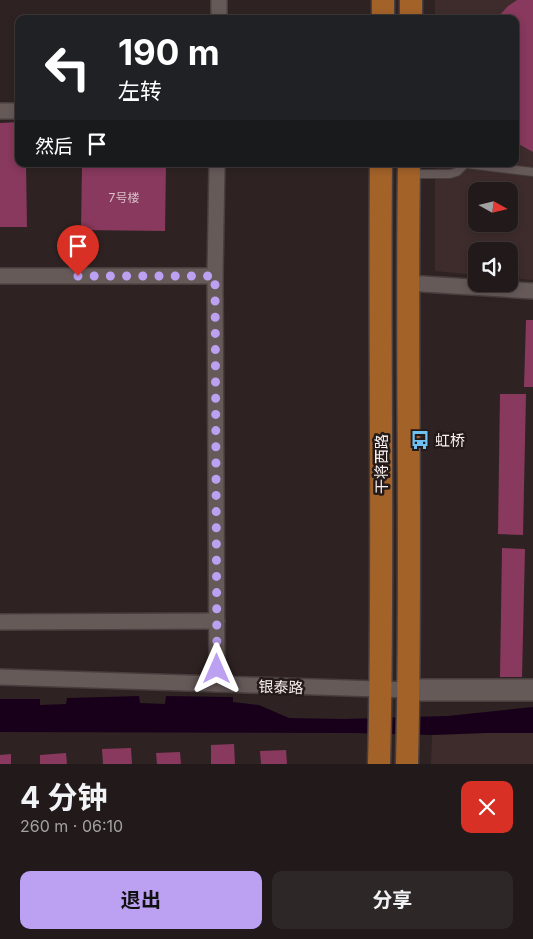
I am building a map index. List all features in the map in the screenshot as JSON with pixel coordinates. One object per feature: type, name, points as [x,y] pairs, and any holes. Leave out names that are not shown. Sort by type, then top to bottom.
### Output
[{"type":"main road","points":[[383,0],[383,15]]},
{"type":"main road","points":[[411,0],[411,15]]},
{"type":"main road","name":"干将西路","points":[[380,764],[381,167]]},
{"type":"main road","name":"干将西路","points":[[408,764],[407,284],[409,169]]},
{"type":"street","points":[[219,0],[219,15]]},
{"type":"street","points":[[0,110],[15,111]]},
{"type":"street","points":[[217,167],[215,276],[217,684]]},
{"type":"street","points":[[0,276],[215,276]]},
{"type":"street","points":[[407,284],[533,291]]},
{"type":"street","points":[[0,622],[217,621]]},
{"type":"street","name":"银泰路","points":[[0,677],[217,684],[409,701],[533,690]]},
{"type":"lane","points":[[409,169],[450,174],[457,172],[463,167]]},
{"type":"lane","points":[[491,167],[533,172]]},
{"type":"shaded area","points":[[435,0],[533,0],[533,280],[518,279],[518,242],[468,242],[468,274],[435,271],[435,167],[519,167],[519,15],[435,15]]},
{"type":"shaded area","points":[[139,696],[140,703],[165,704],[166,696],[233,697],[233,702],[259,705],[289,718],[343,719],[447,716],[533,707],[533,733],[432,735],[0,732],[0,699],[40,699],[40,705],[66,704],[67,698]]},
{"type":"shaded area","points":[[533,733],[533,764],[431,764],[432,735]]},
{"type":"building","points":[[517,0],[533,0],[533,152],[519,144],[519,15],[500,15]]},
{"type":"building","points":[[15,122],[15,167],[26,167],[27,227],[0,227],[0,123]]},
{"type":"building","points":[[82,167],[166,167],[165,231],[81,230]]},
{"type":"building","points":[[526,320],[533,320],[533,387],[524,387]]},
{"type":"building","points":[[500,394],[526,394],[523,535],[498,534]]},
{"type":"building","points":[[502,548],[525,549],[522,677],[500,677]]},
{"type":"building","points":[[234,744],[235,764],[211,764],[211,745]]},
{"type":"building","points":[[131,748],[132,764],[103,764],[102,749]]},
{"type":"building","points":[[286,750],[287,764],[261,764],[260,751]]},
{"type":"building","points":[[180,752],[181,764],[157,764],[156,753]]},
{"type":"building","points":[[66,753],[67,764],[40,764],[40,755]]},
{"type":"building","points":[[11,754],[11,764],[0,764],[0,755]]},
{"type":"place","name":"虹桥","points":[[420,440]]},
{"type":"route","points":[[78,276],[215,276],[217,669]]}]
